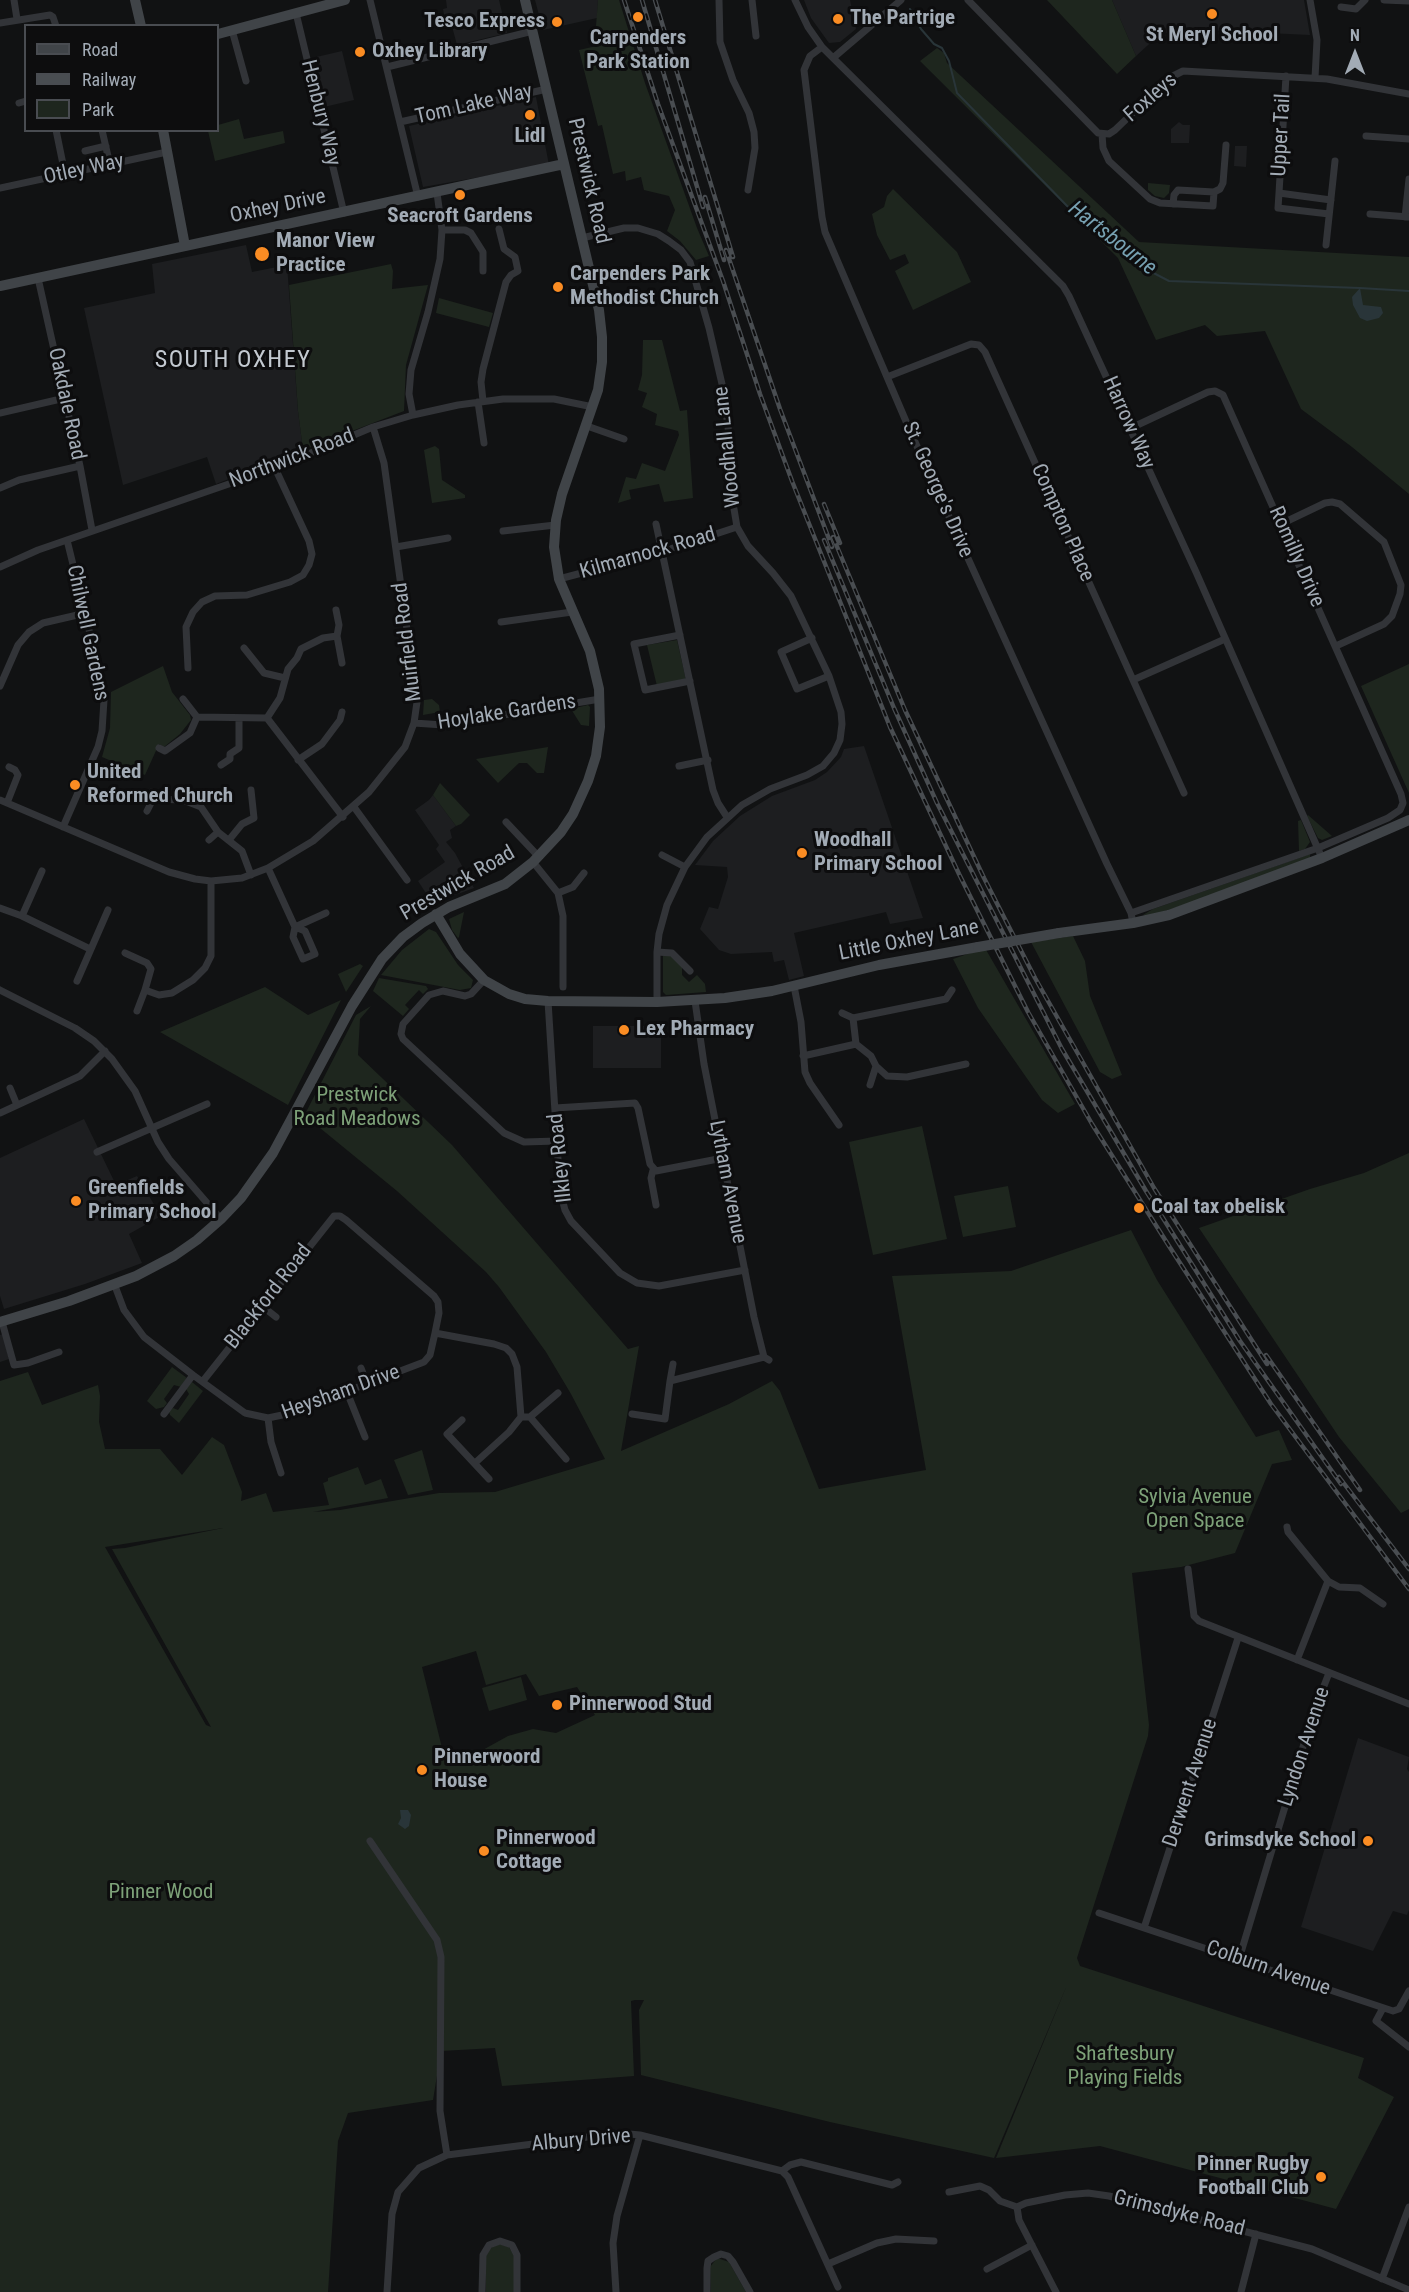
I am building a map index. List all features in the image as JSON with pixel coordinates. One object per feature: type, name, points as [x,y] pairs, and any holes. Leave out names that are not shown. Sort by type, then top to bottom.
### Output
[{"type":"main road","points":[[135,0],[141,24]]},
{"type":"main road","points":[[219,34],[345,0]]},
{"type":"main road","name":"Prestwick Road","points":[[1,1322],[115,1286],[174,1256],[221,1219],[241,1197],[273,1153],[372,973],[397,942],[436,914],[504,884],[536,860],[573,814],[588,781],[598,742],[600,699],[592,658],[559,579],[554,547],[555,525],[562,494],[593,407],[602,362],[602,336],[599,310],[525,0]]},
{"type":"main road","points":[[163,132],[185,246]]},
{"type":"main road","name":"Oxhey Drive","points":[[0,286],[564,164]]},
{"type":"main road","name":"Little Oxhey Lane","points":[[436,914],[460,954],[484,980],[508,994],[525,999],[548,1001],[695,1001],[748,995],[879,965],[1132,918],[1169,915],[1320,853],[1409,820]]},
{"type":"street","points":[[14,0],[17,19]]},
{"type":"street","points":[[370,0],[418,197]]},
{"type":"street","points":[[719,0],[720,42],[730,73],[749,113],[754,132],[748,190]]},
{"type":"street","points":[[752,0],[756,36]]},
{"type":"street","name":"Harrow Way","points":[[795,0],[808,27],[833,58],[1063,286],[1073,302],[1320,853]]},
{"type":"street","points":[[833,58],[901,0]]},
{"type":"street","name":"Foxleys","points":[[968,0],[1092,129],[1102,134],[1109,134],[1115,130],[1173,74],[1183,71],[1337,80],[1409,94]]},
{"type":"street","points":[[1310,0],[1317,40],[1315,78]]},
{"type":"street","points":[[1341,7],[1356,9],[1365,0]]},
{"type":"street","points":[[1384,0],[1408,1]]},
{"type":"street","name":"Henbury Way","points":[[296,13],[344,213]]},
{"type":"street","points":[[0,23],[50,15],[55,24]]},
{"type":"street","points":[[232,30],[246,81]]},
{"type":"street","points":[[387,67],[533,31]]},
{"type":"street","name":"St. George's Drive","points":[[822,46],[810,56],[804,70],[822,217],[841,273],[1132,918]]},
{"type":"street","name":"Upper Tail","points":[[1286,76],[1278,208],[1329,214]]},
{"type":"street","name":"Tom Lake Way","points":[[400,122],[547,89]]},
{"type":"street","points":[[56,132],[65,174]]},
{"type":"street","points":[[102,132],[110,165]]},
{"type":"street","points":[[1102,134],[1103,148],[1109,161],[1150,199],[1160,203],[1214,206],[1214,192],[1223,183],[1226,145]]},
{"type":"street","points":[[1366,136],[1409,139]]},
{"type":"street","points":[[85,151],[106,146]]},
{"type":"street","name":"Otley Way","points":[[0,188],[167,152]]},
{"type":"street","points":[[1326,245],[1335,161]]},
{"type":"street","points":[[1370,214],[1407,217],[1409,179]]},
{"type":"street","points":[[1173,204],[1174,195],[1178,190],[1214,192]]},
{"type":"street","points":[[413,415],[409,394],[411,370],[438,270],[442,230],[437,193]]},
{"type":"street","name":"Upper Tail","points":[[1279,193],[1331,200]]},
{"type":"street","name":"Woodhall Lane","points":[[582,238],[624,228],[638,228],[658,234],[669,241],[690,262],[722,384],[728,426],[732,497],[737,527],[748,546],[791,596],[829,676],[841,712],[840,740],[834,753],[823,766],[815,772],[760,794],[727,817],[707,837],[685,867],[667,906],[657,952],[657,1002]]},
{"type":"street","points":[[484,443],[480,402],[483,369],[506,282],[518,271],[515,257],[504,249],[499,229]]},
{"type":"street","points":[[442,230],[465,230],[471,233],[481,247],[483,271]]},
{"type":"street","name":"Oakdale Road","points":[[38,278],[92,530]]},
{"type":"street","name":"Compton Place","points":[[887,377],[971,344],[979,345],[983,349],[1184,793]]},
{"type":"street","name":"Romilly Drive","points":[[1131,428],[1208,392],[1220,393],[1226,399],[1401,794],[1403,803],[1397,812]]},
{"type":"street","points":[[0,413],[65,398]]},
{"type":"street","name":"Northwick Road","points":[[0,567],[92,530],[275,468],[374,427],[413,415],[513,398],[548,399],[593,407]]},
{"type":"street","points":[[587,426],[624,439]]},
{"type":"street","name":"Muirfield Road","points":[[4,801],[169,872],[211,881],[234,879],[268,868],[313,841],[369,792],[405,747],[414,723],[417,693],[383,457],[374,427]]},
{"type":"street","points":[[0,488],[19,480],[80,466]]},
{"type":"street","points":[[188,668],[186,627],[193,612],[202,602],[215,596],[247,595],[290,582],[303,574],[309,565],[312,554],[309,541],[275,468]]},
{"type":"street","points":[[1281,524],[1325,502],[1336,502],[1384,542],[1401,585],[1392,616],[1384,624],[1336,646]]},
{"type":"street","points":[[656,524],[715,797],[727,817]]},
{"type":"street","points":[[503,531],[555,525]]},
{"type":"street","name":"Kilmarnock Road","points":[[559,579],[661,552],[737,527]]},
{"type":"street","points":[[396,547],[448,538]]},
{"type":"street","name":"Chilwell Gardens","points":[[63,827],[98,747],[102,731],[104,700],[86,613],[67,540]]},
{"type":"street","points":[[336,610],[339,625],[337,636],[342,663]]},
{"type":"street","points":[[501,622],[572,612]]},
{"type":"street","points":[[0,686],[18,645],[29,632],[43,623],[86,613]]},
{"type":"street","points":[[680,635],[634,644],[645,690],[690,681]]},
{"type":"street","points":[[267,718],[280,698],[288,669],[301,649],[322,638],[337,636]]},
{"type":"street","points":[[812,638],[781,652],[797,689],[829,676]]},
{"type":"street","points":[[1133,680],[1225,639]]},
{"type":"street","points":[[244,648],[262,672],[285,678]]},
{"type":"street","points":[[183,699],[197,717]]},
{"type":"street","name":"Hoylake Gardens","points":[[414,723],[443,725],[600,699]]},
{"type":"street","points":[[298,760],[324,742],[340,720],[342,712]]},
{"type":"street","points":[[197,717],[267,718]]},
{"type":"street","points":[[159,748],[165,751],[190,733],[197,717]]},
{"type":"street","points":[[221,765],[230,759],[230,754],[239,748],[239,718]]},
{"type":"street","points":[[267,718],[343,817]]},
{"type":"street","points":[[679,766],[708,760]]},
{"type":"street","points":[[4,801],[18,776],[15,770],[9,767]]},
{"type":"street","points":[[229,840],[242,824],[254,818],[251,790]]},
{"type":"street","points":[[147,811],[152,795],[196,804],[204,810],[218,832],[245,856],[251,875]]},
{"type":"street","points":[[354,807],[407,880]]},
{"type":"street","name":"Little Oxhey Lane","points":[[1320,853],[1397,812]]},
{"type":"street","points":[[506,822],[558,893],[563,916],[563,987]]},
{"type":"street","points":[[209,840],[218,832]]},
{"type":"street","points":[[662,855],[685,867]]},
{"type":"street","points":[[268,868],[295,927],[326,913]]},
{"type":"street","points":[[22,916],[42,871]]},
{"type":"street","points":[[558,893],[573,888],[584,873]]},
{"type":"street","points":[[145,990],[162,995],[182,987],[199,975],[211,956],[211,881]]},
{"type":"street","points":[[0,908],[22,916],[90,949]]},
{"type":"street","points":[[77,981],[108,910]]},
{"type":"street","points":[[657,952],[672,953],[690,971]]},
{"type":"street","points":[[125,953],[147,963],[151,969],[137,1011]]},
{"type":"street","points":[[484,980],[471,994],[465,996],[443,991],[429,995],[403,1024],[401,1034],[403,1039],[504,1133],[524,1142],[557,1141]]},
{"type":"street","points":[[794,986],[801,1022],[805,1072],[814,1090],[839,1125]]},
{"type":"street","points":[[0,990],[75,1028],[105,1051],[128,1079],[162,1150],[221,1219]]},
{"type":"street","points":[[842,1013],[853,1018],[946,999],[952,990]]},
{"type":"street","name":"Ilkley Road","points":[[548,1001],[560,1191],[568,1216],[625,1277],[647,1286],[745,1270]]},
{"type":"street","name":"Lytham Avenue","points":[[670,1381],[766,1358],[745,1270],[698,1033],[695,1001]]},
{"type":"street","points":[[853,1018],[855,1044],[871,1056],[876,1066],[887,1076],[907,1077],[966,1064]]},
{"type":"street","points":[[803,1056],[855,1044]]},
{"type":"street","points":[[0,1113],[80,1076],[105,1051]]},
{"type":"street","points":[[870,1084],[876,1066]]},
{"type":"street","points":[[9,1088],[17,1105]]},
{"type":"street","points":[[555,1108],[635,1103],[653,1170],[651,1178],[656,1205]]},
{"type":"street","points":[[97,1152],[152,1130],[207,1104]]},
{"type":"street","points":[[653,1170],[660,1171],[723,1158]]},
{"type":"street","name":"Blackford Road","points":[[203,1381],[331,1217],[337,1215]]},
{"type":"street","name":"Heysham Drive","points":[[115,1286],[124,1310],[139,1332],[193,1375],[245,1413],[268,1419],[287,1414],[424,1362],[430,1355],[438,1306],[434,1296],[346,1220],[337,1215]]},
{"type":"street","points":[[262,1306],[276,1317]]},
{"type":"street","points":[[1,1322],[14,1365],[28,1363],[59,1352]]},
{"type":"street","points":[[435,1333],[494,1344],[506,1348],[516,1360],[521,1417],[509,1432],[475,1463]]},
{"type":"street","points":[[632,1414],[665,1419],[673,1365]]},
{"type":"street","points":[[361,1368],[367,1384]]},
{"type":"street","points":[[164,1414],[193,1375]]},
{"type":"street","points":[[348,1392],[365,1437]]},
{"type":"street","points":[[521,1417],[530,1417],[558,1393]]},
{"type":"street","points":[[530,1417],[566,1460]]},
{"type":"street","points":[[268,1419],[271,1442],[281,1473]]},
{"type":"street","points":[[462,1420],[447,1434],[489,1479]]},
{"type":"street","points":[[1287,1527],[1288,1532],[1328,1581],[1339,1587],[1360,1588],[1383,1604]]},
{"type":"street","points":[[1188,1569],[1194,1616],[1199,1621],[1409,1704]]},
{"type":"street","points":[[1297,1660],[1328,1581]]},
{"type":"street","name":"Derwent Avenue","points":[[1144,1928],[1238,1638]]},
{"type":"street","name":"Lyndon Avenue","points":[[1239,1959],[1313,1714],[1329,1673]]},
{"type":"street","points":[[370,1841],[437,1940],[441,1957],[440,2110],[447,2155]]},
{"type":"street","name":"Colburn Avenue","points":[[1099,1913],[1383,2008]]},
{"type":"street","points":[[1409,1991],[1399,2010],[1383,2008],[1376,2020],[1409,2047]]},
{"type":"street","name":"Albury Drive","points":[[387,2292],[392,2214],[398,2192],[419,2168],[447,2155],[619,2133],[640,2135],[782,2171]]},
{"type":"street","points":[[616,2292],[613,2243],[617,2217],[640,2135]]},
{"type":"street","points":[[838,2287],[788,2177],[782,2171],[789,2165],[801,2163],[892,2185],[898,2182]]},
{"type":"street","points":[[949,2192],[980,2186],[989,2190],[1000,2201],[1017,2207],[1019,2220],[1056,2292]]},
{"type":"street","name":"Grimsdyke Road","points":[[1017,2207],[1065,2195],[1088,2193],[1109,2196],[1312,2249],[1409,2290]]},
{"type":"street","points":[[1382,2278],[1409,2207]]},
{"type":"street","points":[[1241,2292],[1256,2234]]},
{"type":"street","points":[[828,2264],[877,2243],[896,2239],[934,2241]]},
{"type":"street","points":[[482,2292],[483,2255],[489,2246],[500,2241],[512,2245],[518,2255],[517,2292]]},
{"type":"street","points":[[987,2269],[1032,2245]]},
{"type":"street","points":[[707,2292],[708,2262],[721,2254],[728,2256],[733,2262],[750,2292]]},
{"type":"shaded area","points":[[446,0],[499,0],[507,33],[457,45],[450,19],[445,20],[443,9],[447,8]]},
{"type":"shaded area","points":[[535,0],[598,0],[597,18],[543,30]]},
{"type":"shaded area","points":[[804,0],[850,0],[856,29],[840,42],[829,43],[811,18]]},
{"type":"shaded area","name":"St Meryl School","points":[[1112,0],[1304,0],[1310,35],[1182,29],[1159,35],[1136,56]]},
{"type":"shaded area","points":[[342,51],[354,100],[324,107],[312,58]]},
{"type":"shaded area","points":[[536,97],[549,165],[423,187],[409,126]]},
{"type":"shaded area","points":[[1179,122],[1183,125],[1190,125],[1189,143],[1171,143],[1171,129]]},
{"type":"shaded area","points":[[1235,146],[1247,146],[1246,167],[1234,166]]},
{"type":"shaded area","points":[[246,245],[252,272],[287,265],[303,450],[216,484],[207,457],[123,485],[84,308],[155,293],[152,264]]},
{"type":"shaded area","points":[[1360,288],[1363,305],[1381,307],[1383,313],[1379,318],[1367,321],[1360,318],[1353,305],[1352,297]]},
{"type":"shaded area","name":"Woodhall Primary School","points":[[864,746],[923,918],[890,924],[886,912],[794,933],[804,976],[789,980],[784,960],[774,962],[772,952],[731,954],[719,950],[700,929],[709,907],[718,909],[728,877],[727,867],[695,865],[713,841],[740,816],[772,796],[815,780],[827,772],[841,757],[844,749]]},
{"type":"shaded area","points":[[433,795],[456,826],[450,830],[452,838],[446,842],[455,853],[474,888],[436,902],[431,901],[418,881],[445,862],[436,849],[439,845],[415,810]]},
{"type":"shaded area","points":[[593,1026],[661,1026],[661,1068],[593,1068]]},
{"type":"shaded area","name":"Greenfields Primary School","points":[[84,1119],[116,1185],[137,1176],[161,1216],[129,1234],[142,1263],[85,1284],[4,1309],[0,1296],[0,1158]]},
{"type":"shaded area","points":[[3,1334],[9,1359],[0,1362],[0,1335]]},
{"type":"shaded area","name":"Grimsdyke School","points":[[1358,1738],[1409,1757],[1407,1769],[1409,1772],[1409,1910],[1407,1915],[1393,1911],[1373,1951],[1301,1927]]},
{"type":"shaded area","points":[[400,1810],[408,1810],[411,1815],[409,1826],[405,1829],[398,1824],[401,1818]]},
{"type":"green space","points":[[598,0],[619,0],[645,83],[709,256],[696,260],[680,241],[667,231],[675,210],[669,196],[644,190],[641,177],[626,181],[625,171],[613,174],[602,125],[598,126],[579,50],[601,45],[596,26]]},
{"type":"green space","points":[[1047,0],[1112,0],[1136,56],[1117,74]]},
{"type":"green space","points":[[937,48],[944,53],[947,63],[1139,242],[1409,257],[1409,494],[1301,409],[1265,331],[1217,336],[1205,325],[1156,340],[1118,258],[920,61]]},
{"type":"green space","points":[[239,119],[244,139],[283,131],[285,143],[215,161],[208,132],[219,132],[219,125]]},
{"type":"green space","points":[[1148,183],[1170,185],[1169,193],[1164,198],[1155,196],[1148,190]]},
{"type":"green space","points":[[893,189],[957,252],[971,282],[913,310],[895,271],[909,263],[905,254],[890,260],[877,235],[872,214],[884,207],[887,196]]},
{"type":"green space","points":[[391,264],[392,289],[428,285],[406,365],[404,411],[303,450],[289,285]]},
{"type":"green space","points":[[439,298],[493,313],[489,327],[436,313]]},
{"type":"green space","points":[[643,340],[662,340],[680,411],[687,410],[693,498],[664,502],[659,484],[629,490],[631,499],[618,503],[626,477],[636,479],[642,463],[665,471],[679,435],[678,431],[655,425],[657,414],[642,407],[647,393],[638,390],[642,375]]},
{"type":"green space","points":[[435,446],[439,449],[442,480],[465,495],[465,498],[432,503],[424,450]]},
{"type":"green space","points":[[677,640],[686,680],[657,686],[647,645]]},
{"type":"green space","points":[[1409,664],[1409,793],[1361,686]]},
{"type":"green space","points":[[163,666],[172,692],[190,715],[191,720],[180,734],[164,747],[159,744],[145,775],[102,757],[110,728],[111,692]]},
{"type":"green space","points":[[432,699],[439,705],[440,712],[423,715],[424,700]]},
{"type":"green space","points":[[588,705],[590,707],[589,726],[581,725],[571,709]]},
{"type":"green space","points":[[548,747],[544,773],[537,773],[527,763],[519,763],[498,783],[476,759]]},
{"type":"green space","points":[[440,783],[470,815],[461,824],[456,826],[433,795]]},
{"type":"green space","points":[[1308,815],[1332,836],[1322,840],[1318,838]]},
{"type":"green space","points":[[1301,820],[1310,842],[1305,849],[1299,851],[1298,821]]},
{"type":"green space","points":[[1310,854],[1310,858],[1214,895],[1147,917],[1143,915],[1153,909]]},
{"type":"green space","points":[[464,912],[458,938],[452,930],[449,919]]},
{"type":"green space","points":[[429,929],[436,932],[458,965],[473,980],[471,988],[460,990],[381,975],[402,950]]},
{"type":"green space","points":[[1073,936],[1085,961],[1090,996],[1122,1075],[1112,1079],[1100,1072],[1031,942]]},
{"type":"green space","points":[[985,948],[1075,1104],[1058,1113],[1042,1100],[978,1008],[953,959]]},
{"type":"green space","points":[[663,955],[670,955],[682,966],[682,975],[689,982],[697,975],[705,984],[706,992],[666,995],[663,992]]},
{"type":"green space","points":[[360,964],[363,966],[346,992],[338,974]]},
{"type":"green space","points":[[379,978],[426,986],[428,989],[423,994],[419,990],[405,1005],[409,1009],[403,1016],[373,991]]},
{"type":"green space","points":[[265,987],[308,1015],[341,1000],[288,1105],[160,1032]]},
{"type":"green space","points":[[371,1006],[360,1019],[358,1055],[452,1145],[628,1349],[639,1346],[621,1451],[729,1404],[772,1381],[780,1391],[819,1489],[926,1470],[892,1276],[1011,1271],[1131,1230],[1157,1280],[1256,1437],[1279,1430],[1292,1460],[1272,1464],[1235,1553],[1181,1567],[1132,1573],[1149,1725],[1148,1736],[1077,1958],[1080,1966],[1364,2058],[1358,2078],[1394,2097],[1336,2209],[1100,2146],[996,2158],[1067,1985],[994,2158],[830,2122],[641,2075],[639,2010],[644,2000],[635,2000],[631,2001],[634,2076],[502,2086],[495,2048],[441,2051],[433,2100],[348,2113],[338,2141],[328,2292],[0,2292],[0,1381],[28,1372],[42,1405],[98,1385],[99,1422],[105,1449],[160,1449],[182,1475],[212,1437],[224,1445],[242,1492],[241,1501],[266,1493],[273,1512],[329,1505],[323,1483],[328,1481],[328,1478],[358,1467],[365,1485],[381,1479],[388,1498],[313,1512],[340,1510],[439,1493],[495,1492],[605,1459],[546,1352],[486,1272],[397,1191],[320,1128],[303,1118],[356,1015]],"holes":[[[223,1528],[112,1549],[211,1727],[206,1725],[105,1547]],[[476,1651],[486,1685],[526,1674],[539,1696],[577,1687],[595,1715],[556,1733],[533,1729],[508,1736],[470,1757],[446,1764],[422,1667]]]},
{"type":"green space","points":[[922,1126],[947,1239],[873,1255],[849,1142]]},
{"type":"green space","points":[[1409,1153],[1409,1509],[1401,1513],[1339,1437],[1199,1228],[1310,1189],[1364,1173]]},
{"type":"green space","points":[[1008,1186],[1016,1227],[963,1237],[954,1196]]},
{"type":"green space","points":[[172,1367],[187,1378],[181,1387],[174,1385],[164,1399],[167,1403],[164,1407],[156,1409],[147,1401]]},
{"type":"green space","points":[[192,1382],[203,1391],[179,1423],[169,1411],[173,1408],[178,1410],[189,1394],[186,1389]]},
{"type":"green space","points":[[422,1450],[433,1490],[408,1495],[394,1460]]},
{"type":"green space","points":[[521,1677],[527,1700],[489,1711],[482,1688]]},
{"type":"green space","points":[[500,2244],[509,2247],[514,2255],[514,2292],[486,2292],[486,2256],[490,2248]]},
{"type":"green space","points":[[717,2258],[729,2262],[746,2292],[711,2292],[710,2267]]},
{"type":"waterway","name":"Hartsbourne","points":[[910,9],[921,29],[934,44],[942,48],[949,61],[957,93],[1075,214],[1140,266],[1169,281],[1409,291]]},
{"type":"railway","points":[[624,0],[658,104],[723,281],[760,394],[792,481],[890,727],[959,874],[1028,1012],[1092,1124],[1271,1404],[1409,1589]]},
{"type":"railway","points":[[642,0],[703,207]]},
{"type":"railway","points":[[655,0],[733,257]]},
{"type":"railway","points":[[705,197],[724,260]]},
{"type":"railway","points":[[726,250],[780,409],[832,547]]},
{"type":"railway","points":[[824,504],[840,543]]},
{"type":"railway","points":[[833,537],[905,710],[984,878],[1035,978],[1154,1188],[1267,1364]]},
{"type":"railway","points":[[824,540],[894,708],[937,803],[1062,1049],[1146,1191],[1240,1341],[1341,1484]]},
{"type":"railway","points":[[1266,1355],[1360,1490]]},
{"type":"railway","points":[[1339,1477],[1409,1569]]},
{"type":"place","name":"St Meryl School","points":[[1212,14]]},
{"type":"place","name":"Carpenders Park Station","points":[[638,17]]},
{"type":"place","name":"The Partrige","points":[[838,19]]},
{"type":"place","name":"Tesco Express","points":[[557,22]]},
{"type":"place","name":"Oxhey Library","points":[[360,52]]},
{"type":"place","name":"Lidl","points":[[530,115]]},
{"type":"place","name":"Seacroft Gardens","points":[[460,195]]},
{"type":"place","name":"Manor View Practice","points":[[262,254]]},
{"type":"place","name":"Carpenders Park Methodist Church","points":[[558,287]]},
{"type":"place","name":"United Reformed Church","points":[[75,785]]},
{"type":"place","name":"Woodhall Primary School","points":[[802,853]]},
{"type":"place","name":"Lex Pharmacy","points":[[624,1030]]},
{"type":"place","name":"Greenfields Primary School","points":[[76,1201]]},
{"type":"place","name":"Coal tax obelisk","points":[[1139,1208]]},
{"type":"place","name":"Pinnerwood Stud","points":[[557,1705]]},
{"type":"place","name":"Pinnerwoord House","points":[[422,1770]]},
{"type":"place","name":"Grimsdyke School","points":[[1368,1841]]},
{"type":"place","name":"Pinnerwood Cottage","points":[[484,1851]]},
{"type":"place","name":"Pinner Rugby Football Club","points":[[1321,2177]]},
{"type":"district","name":"SOUTH OXHEY","points":[[233,361]]},
{"type":"park label","name":"Prestwick Road Meadows","points":[[357,1108]]},
{"type":"park label","name":"Sylvia Avenue Open Space","points":[[1195,1510]]},
{"type":"park label","name":"Pinner Wood","points":[[161,1893]]},
{"type":"park label","name":"Shaftesbury Playing Fields","points":[[1125,2067]]}]
